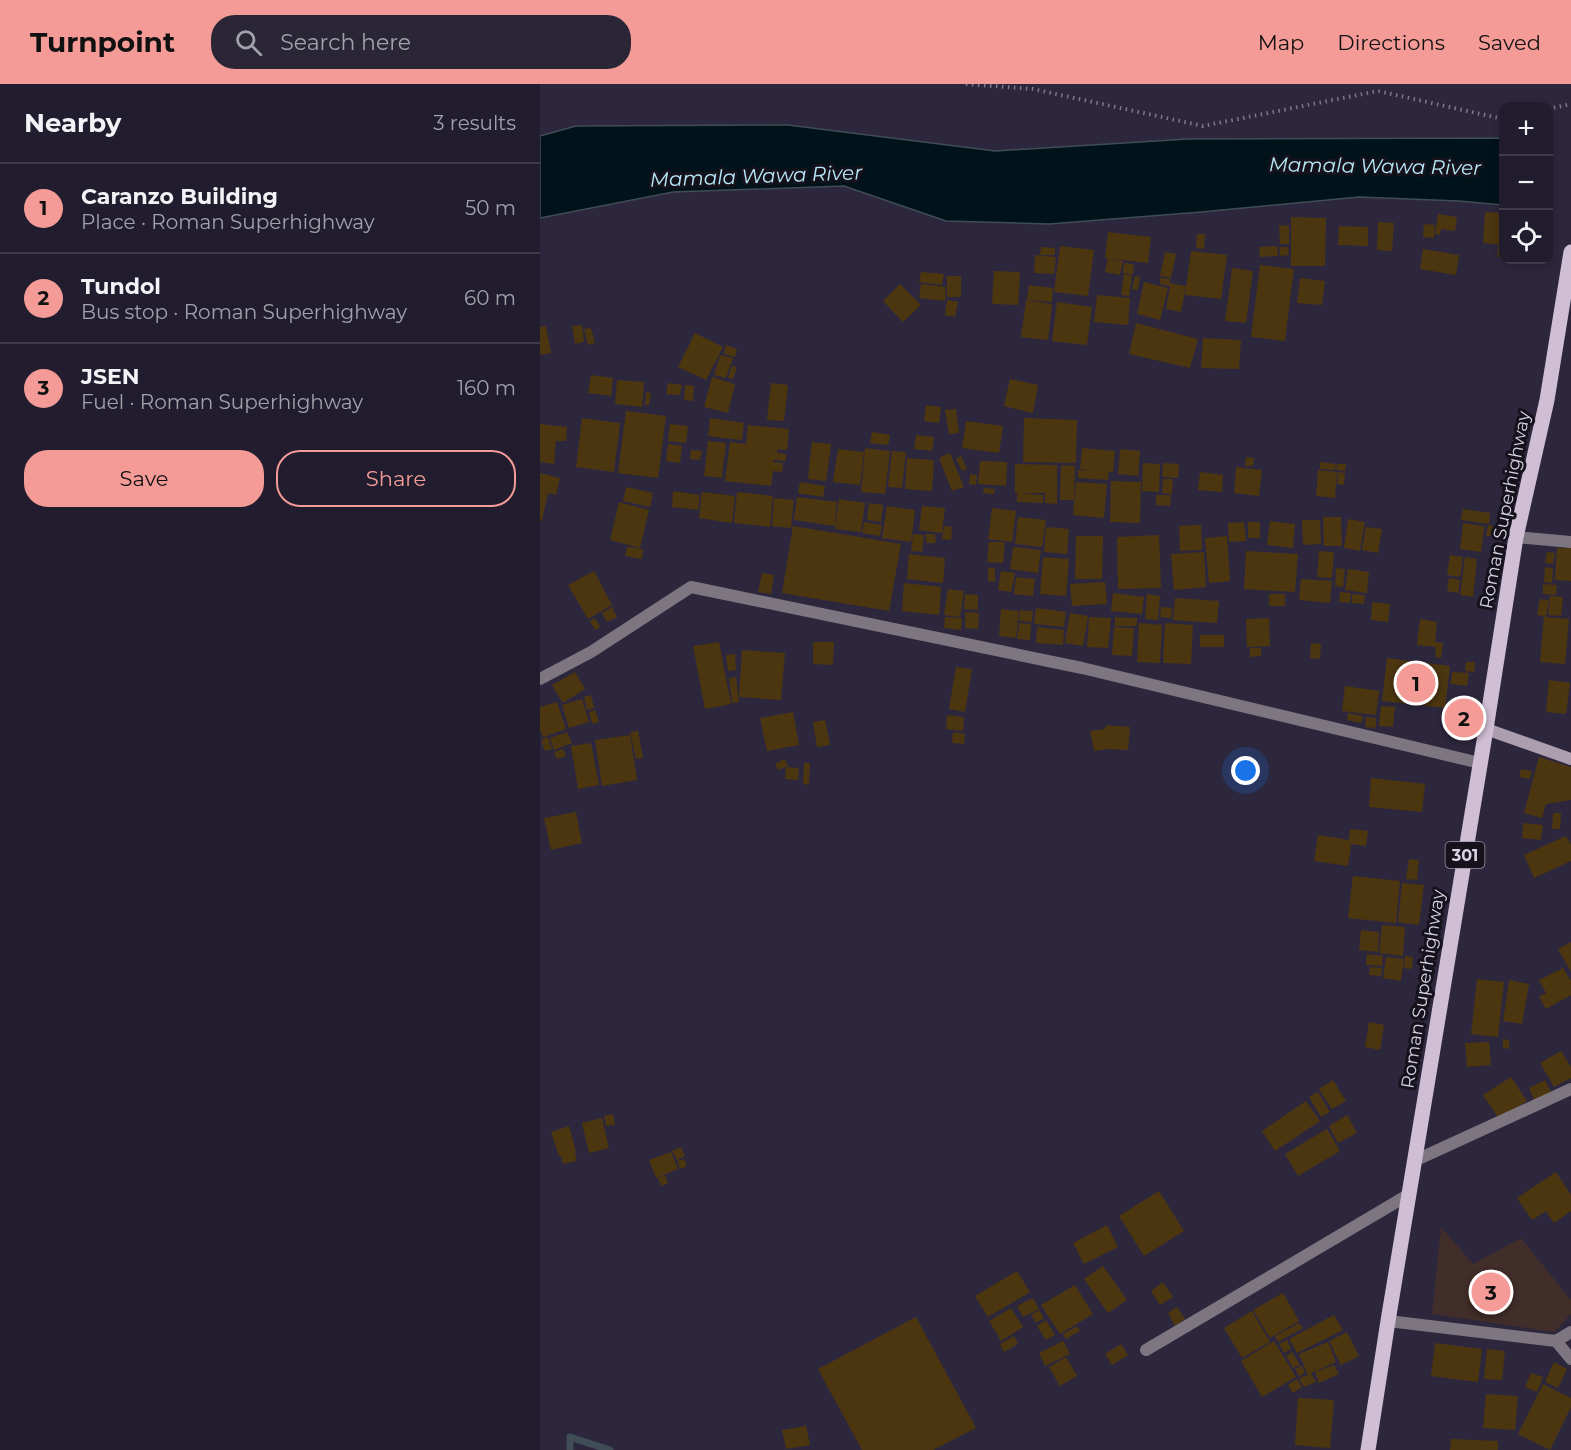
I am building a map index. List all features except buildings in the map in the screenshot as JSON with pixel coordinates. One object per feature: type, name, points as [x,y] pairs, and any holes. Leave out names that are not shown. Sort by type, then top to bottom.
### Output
[{"type":"main road","name":"Roman Superhighway","points":[[1368,1450],[1516,537],[1547,400],[1570,256]]},
{"type":"street","points":[[1516,537],[1571,542]]},
{"type":"street","points":[[540,680],[591,652],[691,588],[1082,668],[1480,763]]},
{"type":"street","points":[[1486,729],[1571,759]]},
{"type":"street","points":[[1414,1161],[1571,1089]]},
{"type":"street","points":[[1146,1350],[1408,1195]]},
{"type":"street","points":[[1388,1321],[1556,1341],[1571,1332]]},
{"type":"street","points":[[1556,1341],[1571,1359]]},
{"type":"path","points":[[966,84],[1033,89],[1203,126],[1378,91],[1499,118]]},
{"type":"path","points":[[1553,108],[1571,104]]},
{"type":"shaded area","points":[[1441,1227],[1473,1264],[1521,1238],[1571,1300],[1571,1314],[1554,1332],[1432,1314]]},
{"type":"water","name":"Mamala Wawa River","points":[[788,125],[995,151],[1188,139],[1499,138],[1499,205],[1359,197],[1049,224],[946,221],[844,186],[673,192],[540,218],[540,136],[576,126]]},
{"type":"pier","points":[[1553,135],[1561,136],[1571,143],[1571,218],[1553,214]]},
{"type":"waterway","points":[[570,1450],[570,1437],[610,1450]]},
{"type":"place","name":"Caranzo Building","points":[[1416,683]]},
{"type":"place","name":"Tundol","points":[[1464,718]]},
{"type":"place","name":"JSEN","points":[[1491,1292]]}]
